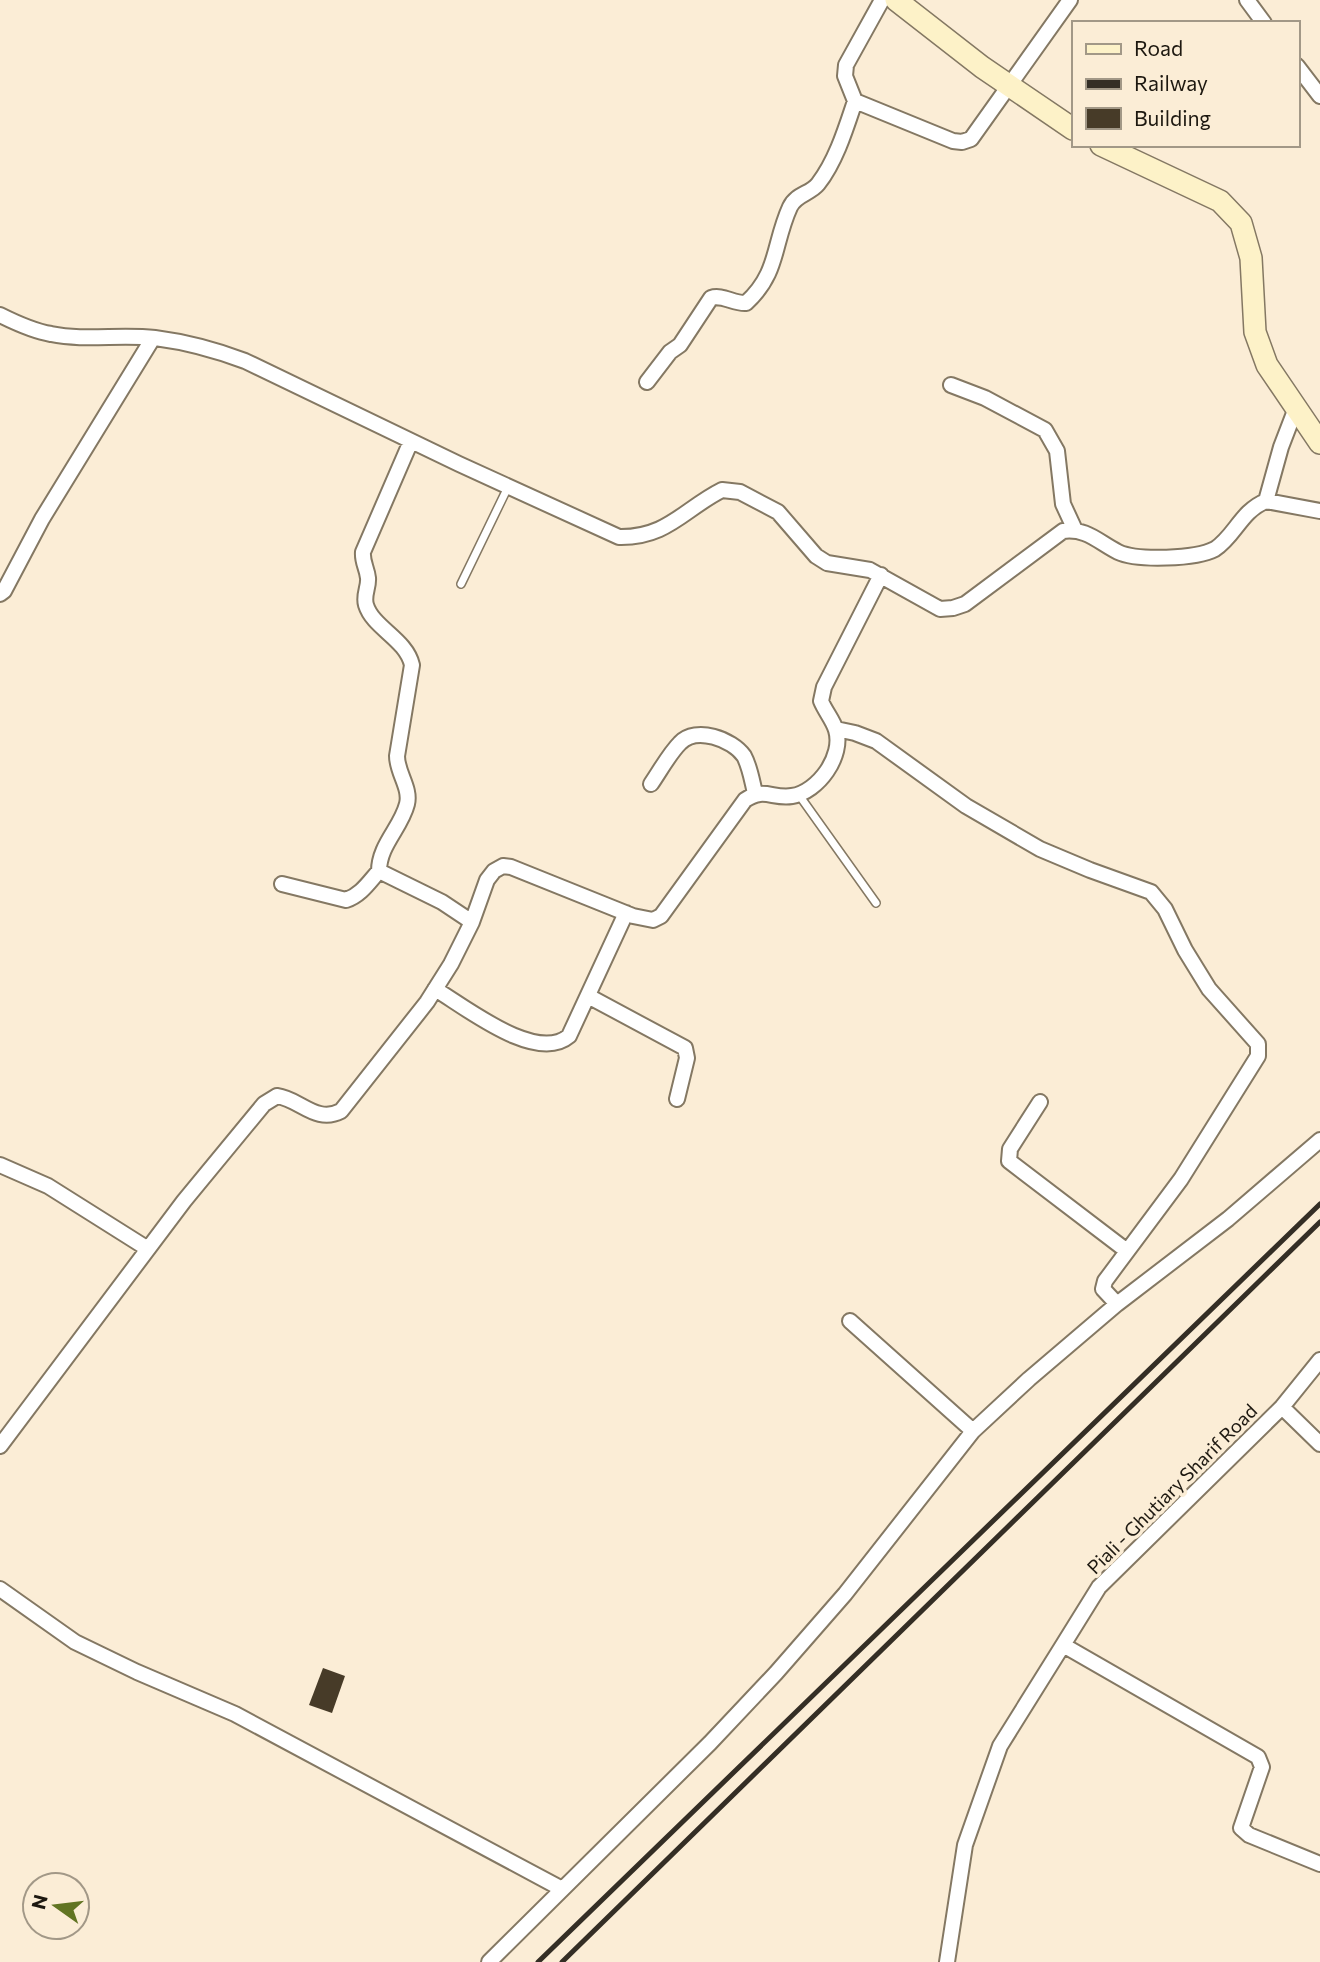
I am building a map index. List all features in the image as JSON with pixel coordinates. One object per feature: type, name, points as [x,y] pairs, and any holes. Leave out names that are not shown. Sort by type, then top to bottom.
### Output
[{"type":"main road","points":[[896,0],[1008,86],[1072,128]]},
{"type":"main road","points":[[1105,147],[1220,201],[1241,223],[1251,258],[1255,332],[1267,365],[1320,443]]},
{"type":"street","points":[[647,382],[670,352],[680,345],[712,298],[718,296],[743,304],[763,285],[790,207],[801,195],[816,186],[830,166],[855,101],[845,76],[846,65],[882,0]]},
{"type":"street","points":[[855,101],[953,141],[971,139],[1070,0]]},
{"type":"street","points":[[1247,0],[1263,21]]},
{"type":"street","points":[[1299,69],[1320,96]]},
{"type":"street","points":[[0,315],[51,335],[153,338],[202,347],[245,360],[508,487],[619,537],[654,531],[676,522],[714,494],[722,490],[733,490],[778,512],[816,556],[827,563],[870,570],[940,608],[965,604],[1063,531],[1086,532],[1119,552],[1139,557],[1159,558],[1214,549],[1245,513],[1266,500],[1281,447],[1296,408]]},
{"type":"street","points":[[0,594],[41,519],[153,338]]},
{"type":"street","points":[[951,385],[985,398],[1045,430],[1057,451],[1063,504],[1075,530]]},
{"type":"street","points":[[282,884],[346,900],[354,897],[379,871],[379,861],[387,841],[407,803],[407,792],[397,768],[397,756],[412,665],[410,655],[369,613],[365,596],[368,576],[362,561],[363,552],[411,441]]},
{"type":"street","points":[[1266,500],[1320,511]]},
{"type":"street","points":[[0,1446],[184,1201],[264,1104],[271,1098],[282,1097],[315,1114],[333,1116],[341,1111],[397,1043],[435,989],[472,922],[487,880],[494,870],[503,866],[511,867],[626,913],[653,920],[661,916],[745,800],[755,793],[793,796],[810,789],[833,761],[838,745],[836,729],[821,701],[821,695],[881,575]]},
{"type":"street","points":[[836,729],[876,741],[966,806],[1040,849],[1151,892],[1165,909],[1185,950],[1209,989],[1258,1044],[1258,1056],[1181,1179],[1102,1285],[1117,1304]]},
{"type":"street","points":[[651,783],[680,742],[702,735],[715,737],[740,751],[746,759],[755,793]]},
{"type":"street","points":[[379,871],[442,902],[472,922]]},
{"type":"street","points":[[435,989],[499,1030],[531,1041],[564,1041],[569,1036],[626,913]]},
{"type":"street","points":[[588,996],[685,1048],[687,1058],[677,1099]]},
{"type":"street","points":[[1041,1102],[1010,1149],[1009,1161],[1127,1251]]},
{"type":"street","points":[[489,1962],[710,1743],[776,1673],[845,1594],[973,1431],[1117,1304],[1228,1219],[1320,1140]]},
{"type":"street","points":[[0,1165],[48,1186],[148,1249]]},
{"type":"street","points":[[850,1321],[973,1431]]},
{"type":"street","name":"Piali - Ghutiary Sharif Road","points":[[947,1962],[965,1845],[1000,1746],[1099,1587],[1285,1403],[1320,1360]]},
{"type":"street","points":[[1285,1403],[1320,1444]]},
{"type":"street","points":[[0,1589],[75,1642],[235,1714],[562,1889]]},
{"type":"street","points":[[1063,1645],[1258,1757],[1262,1767],[1241,1828],[1250,1835],[1320,1864]]},
{"type":"lane","points":[[461,584],[508,487]]},
{"type":"lane","points":[[799,794],[876,903]]},
{"type":"building","points":[[323,1668],[345,1676],[332,1713],[309,1705]]},
{"type":"railway","points":[[538,1962],[1320,1204]]},
{"type":"railway","points":[[562,1962],[1320,1222]]}]
